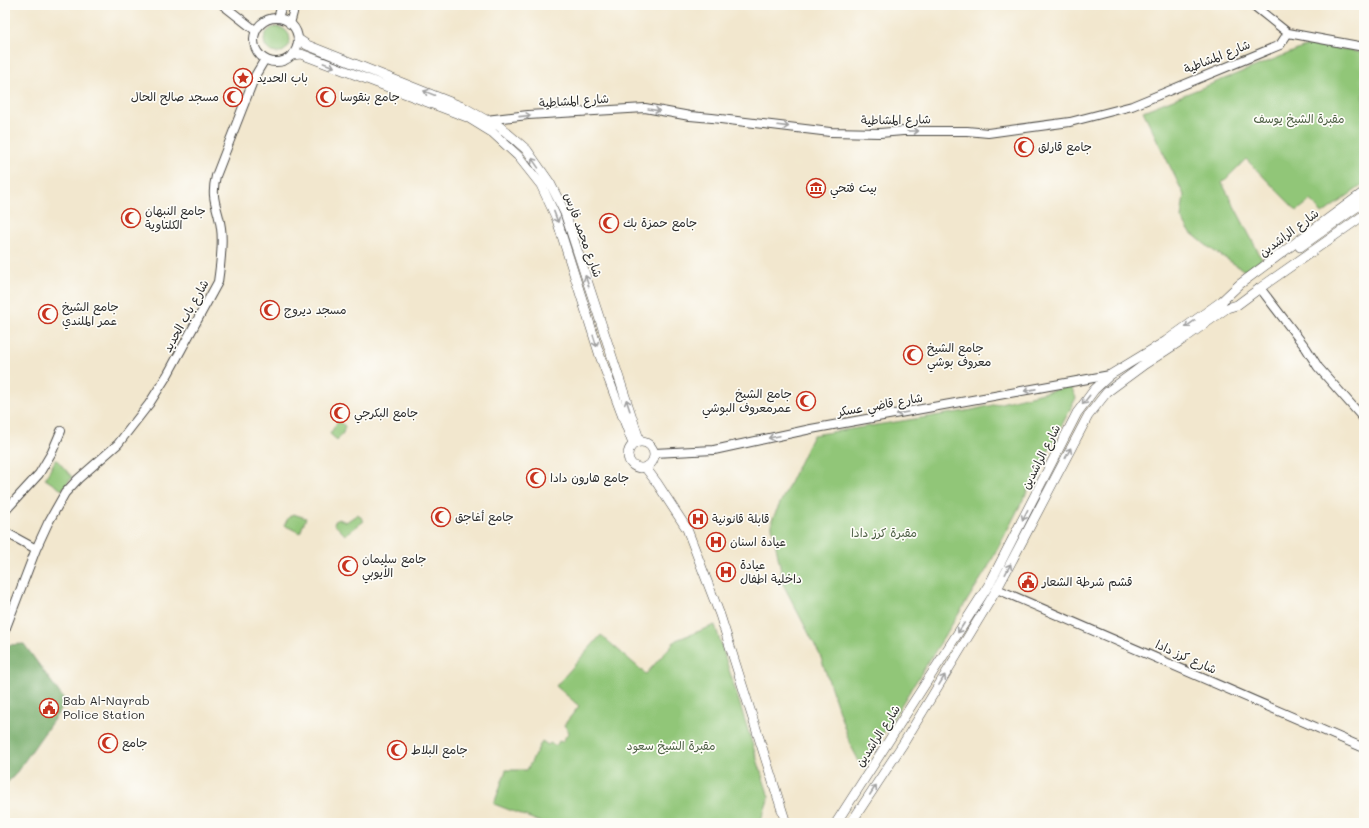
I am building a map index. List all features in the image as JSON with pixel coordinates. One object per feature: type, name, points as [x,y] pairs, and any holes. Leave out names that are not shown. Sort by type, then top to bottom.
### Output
[{"type":"main road","points":[[223,5],[256,30]]},
{"type":"main road","points":[[278,18],[282,5]]},
{"type":"main road","points":[[290,24],[295,5]]},
{"type":"main road","points":[[1253,5],[1288,33],[1364,47]]},
{"type":"main road","points":[[278,18],[285,20],[294,28],[298,38],[297,44],[292,55],[282,61],[270,61],[265,59],[256,50],[254,37],[256,30],[264,21],[278,18]]},
{"type":"main road","name":"شارع المشاطية","points":[[486,120],[528,115],[645,108],[690,116],[830,132],[880,133],[902,131],[967,131],[988,133],[1070,122],[1132,106],[1280,45],[1288,33]]},
{"type":"main road","name":"شارع محمد فارس","points":[[298,38],[307,45],[465,108],[499,126],[527,150],[550,183],[564,213],[636,443]]},
{"type":"main road","name":"شارع محمد فارس","points":[[292,55],[301,54],[467,117],[493,133],[518,156],[541,185],[556,217],[600,356],[636,443]]},
{"type":"main road","name":"شارع باب الحديد","points":[[5,630],[36,549],[48,523],[65,493],[78,479],[118,444],[149,404],[168,374],[218,282],[222,229],[214,203],[213,188],[216,176],[255,76],[265,59]]},
{"type":"main road","name":"شارع الراشدين","points":[[851,823],[903,744],[997,589],[1088,416],[1106,392],[1144,364],[1182,340],[1224,305],[1240,284],[1364,192]]},
{"type":"main road","points":[[1224,305],[1364,202]]},
{"type":"main road","points":[[1280,264],[1364,209]]},
{"type":"main road","name":"شارع الراشدين","points":[[836,823],[990,583],[1077,413],[1094,390],[1110,374],[1224,305],[1237,305],[1364,215]]},
{"type":"main road","points":[[1260,288],[1306,348],[1318,367],[1364,418]]},
{"type":"main road","name":"شارع قاضي عسكر","points":[[654,456],[714,450],[811,429],[1110,374]]},
{"type":"main road","points":[[5,511],[38,474],[52,452],[61,431]]},
{"type":"main road","points":[[654,456],[652,463],[645,468],[636,467],[629,461],[628,452],[636,443],[649,444],[652,447],[654,456],[657,484]]},
{"type":"main road","points":[[645,468],[687,529],[720,615],[787,821]]},
{"type":"main road","points":[[5,532],[36,549]]},
{"type":"main road","name":"شارع كرز دادا","points":[[997,589],[1364,748]]},
{"type":"green space","points":[[277,27],[286,31],[290,40],[286,49],[277,53],[268,49],[264,40],[268,31]]},
{"type":"green space","name":"مقبرة الشيخ يوسف","points":[[1310,45],[1364,53],[1364,184],[1322,214],[1311,200],[1297,211],[1246,159],[1222,183],[1262,259],[1245,271],[1211,249],[1190,232],[1181,218],[1184,195],[1143,111]]},
{"type":"green space","name":"مقبرة كرز دادا","points":[[1071,386],[1076,398],[987,569],[862,767],[850,744],[820,655],[784,586],[772,527],[772,520],[813,435],[972,410]]},
{"type":"green space","points":[[338,421],[345,426],[343,433],[337,440],[330,434]]},
{"type":"green space","points":[[56,459],[72,477],[62,490],[45,479]]},
{"type":"green space","points":[[293,514],[306,518],[300,533],[284,525]]},
{"type":"green space","points":[[358,514],[364,521],[345,535],[334,524],[336,520],[339,519],[346,522]]},
{"type":"green space","name":"مقبرة الشيخ سعود","points":[[715,625],[769,797],[759,823],[543,823],[494,804],[506,770],[527,770],[542,741],[548,745],[550,743],[556,746],[559,741],[562,742],[569,732],[564,725],[579,706],[556,686],[601,635],[646,674],[676,640]]},
{"type":"green space","points":[[24,644],[66,702],[14,776],[5,785],[5,649],[7,645]]},
{"type":"place","name":"باب الحديد","points":[[243,78]]},
{"type":"place","name":"مسجد صالح الحال","points":[[233,97]]},
{"type":"place","name":"جامع بنقوسا","points":[[326,97]]},
{"type":"place","name":"جامع قارلق","points":[[1024,147]]},
{"type":"place","name":"بيت فتحي","points":[[816,188]]},
{"type":"place","name":"جامع النبهان الكلتاوية","points":[[131,218]]},
{"type":"place","name":"جامع حمزة بك","points":[[609,223]]},
{"type":"place","name":"مسجد ديروج","points":[[270,310]]},
{"type":"place","name":"جامع الشيخ عمر الملندي","points":[[48,314]]},
{"type":"place","name":"جامع الشيخ معروف بوشي","points":[[913,355]]},
{"type":"place","name":"جامع الشيخ عمرمعروف البوشي","points":[[806,401]]},
{"type":"place","name":"جامع البكرجي","points":[[340,413]]},
{"type":"place","name":"جامع هارون دادا","points":[[536,478]]},
{"type":"place","name":"جامع أغاجق","points":[[441,517]]},
{"type":"place","name":"قابلة قانونية","points":[[698,519]]},
{"type":"place","name":"عيادة اسنان","points":[[716,542]]},
{"type":"place","name":"جامع سليمان الأيوبي","points":[[348,566]]},
{"type":"place","name":"عيادة داخلية اطفال","points":[[726,572]]},
{"type":"place","name":"قشم شرطة الشعار","points":[[1028,582]]},
{"type":"place","name":"Bab Al-Nayrab Police Station","points":[[49,708]]},
{"type":"place","name":"جامع","points":[[108,743]]},
{"type":"place","name":"جامع البلاط","points":[[397,750]]}]
